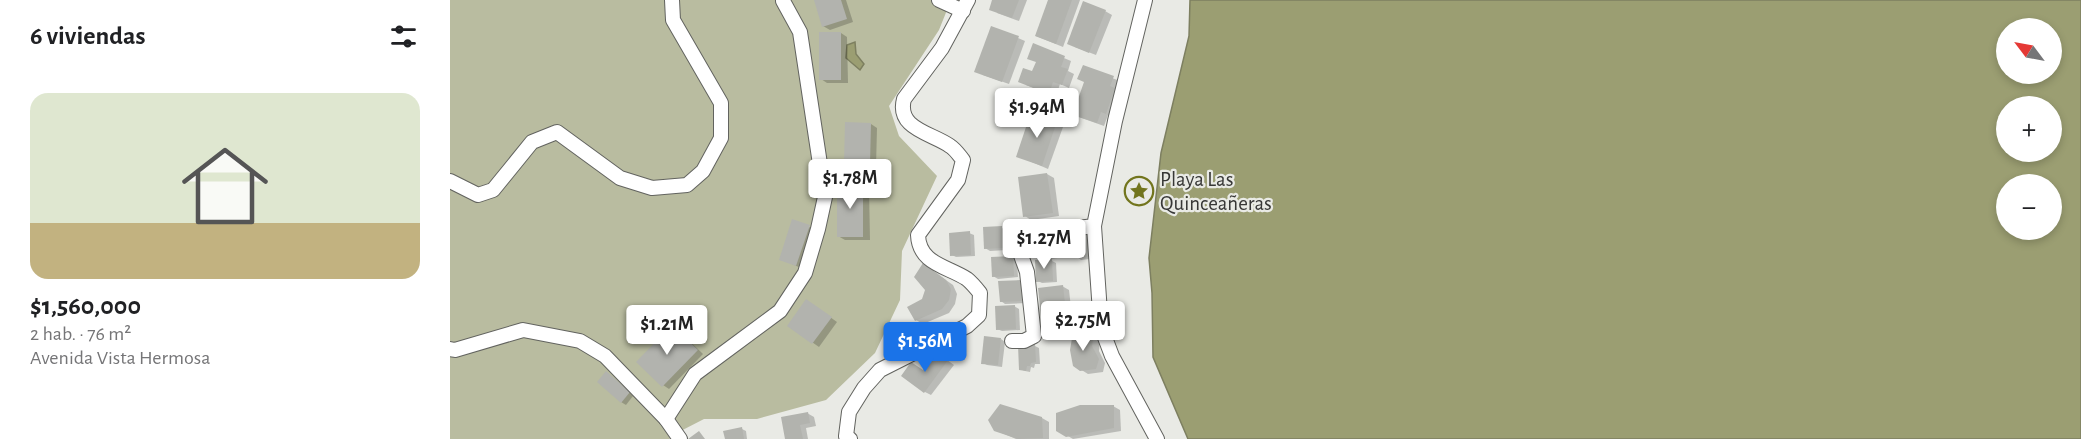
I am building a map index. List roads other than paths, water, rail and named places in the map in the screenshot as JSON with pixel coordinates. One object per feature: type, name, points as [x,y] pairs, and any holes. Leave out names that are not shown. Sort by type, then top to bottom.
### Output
[{"type":"street","points":[[450,181],[478,195],[493,190],[532,141],[557,132],[620,178],[652,188],[687,185],[703,171],[721,138],[721,103],[673,20],[672,0]]},
{"type":"street","points":[[850,439],[846,436],[849,412],[864,388],[880,370],[967,326],[979,315],[980,293],[969,280],[926,257],[918,246],[918,235],[958,180],[963,160],[948,144],[927,135],[905,119],[901,109],[904,99],[942,48],[965,5],[939,0]]},
{"type":"street","points":[[1145,0],[1115,121],[1094,226],[1101,327],[1112,356],[1157,439]]},
{"type":"street","points":[[666,419],[695,374],[780,311],[805,273],[818,229],[825,197],[800,32],[783,1]]},
{"type":"street","points":[[1012,341],[1024,341],[1034,336],[1027,272],[1018,247],[1021,235],[1094,226]]},
{"type":"street","points":[[450,349],[455,350],[523,330],[580,341],[605,356],[666,419],[680,439]]},
{"type":"place","name":"Playa Las Quinceañeras","points":[[1139,191]]}]
